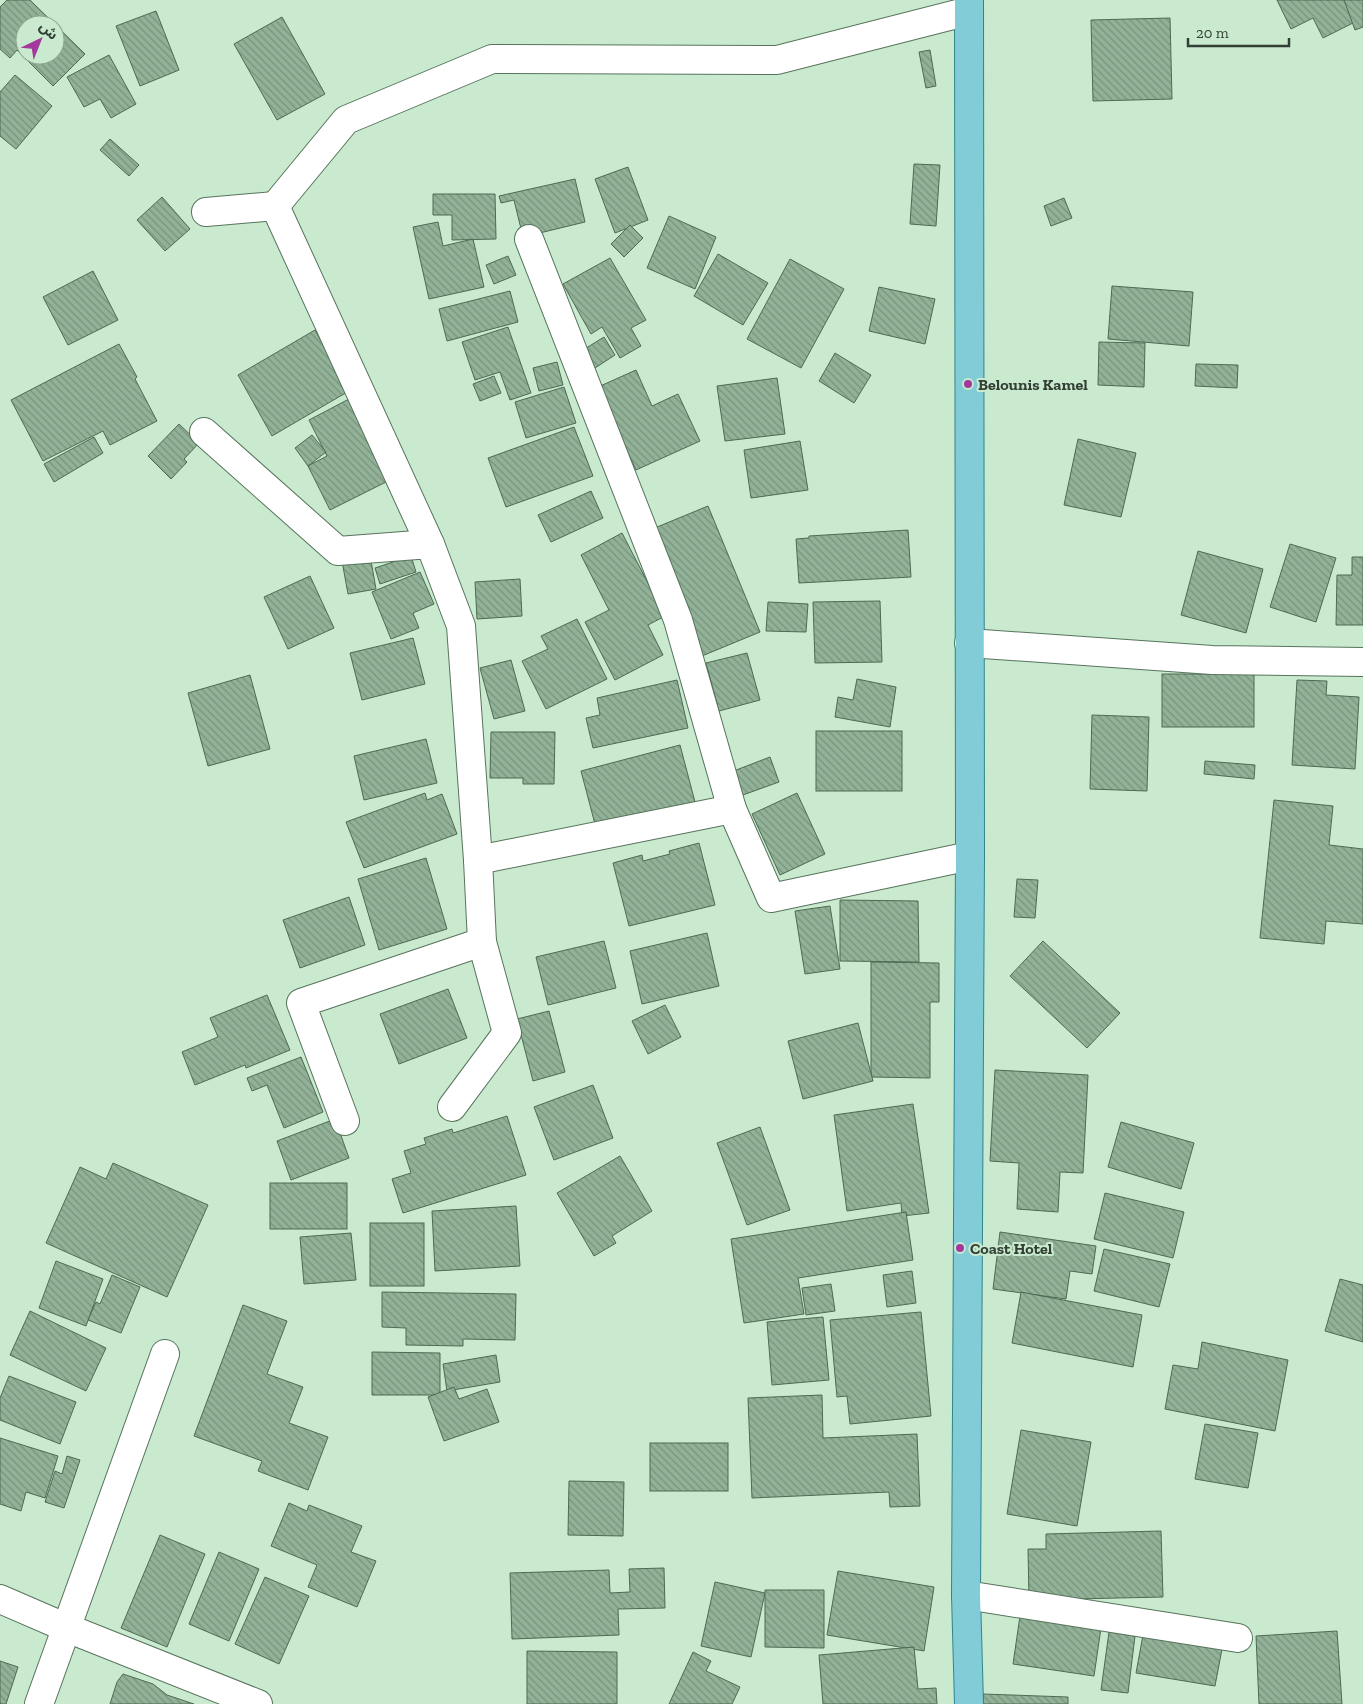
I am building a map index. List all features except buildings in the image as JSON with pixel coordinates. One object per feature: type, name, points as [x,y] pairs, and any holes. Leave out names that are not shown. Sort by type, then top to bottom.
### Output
[{"type":"main road","points":[[969,5],[970,856],[966,1595],[969,1704]]},
{"type":"street","points":[[206,212],[275,206],[346,120],[492,59],[777,60],[969,5]]},
{"type":"street","points":[[275,206],[430,544],[461,626],[482,942],[507,1033],[452,1107]]},
{"type":"street","points":[[529,239],[678,620],[732,809],[771,898],[970,856]]},
{"type":"street","points":[[204,432],[338,551],[430,544]]},
{"type":"street","points":[[970,643],[1212,660],[1363,662]]},
{"type":"street","points":[[478,860],[732,809]]},
{"type":"street","points":[[345,1121],[301,1003],[482,942]]},
{"type":"street","points":[[39,1704],[165,1354]]},
{"type":"street","points":[[966,1595],[1238,1638]]},
{"type":"street","points":[[0,1599],[67,1628],[258,1704]]},
{"type":"place","name":"Belounis Kamel","points":[[968,384]]},
{"type":"place","name":"Coast Hotel","points":[[960,1248]]}]
